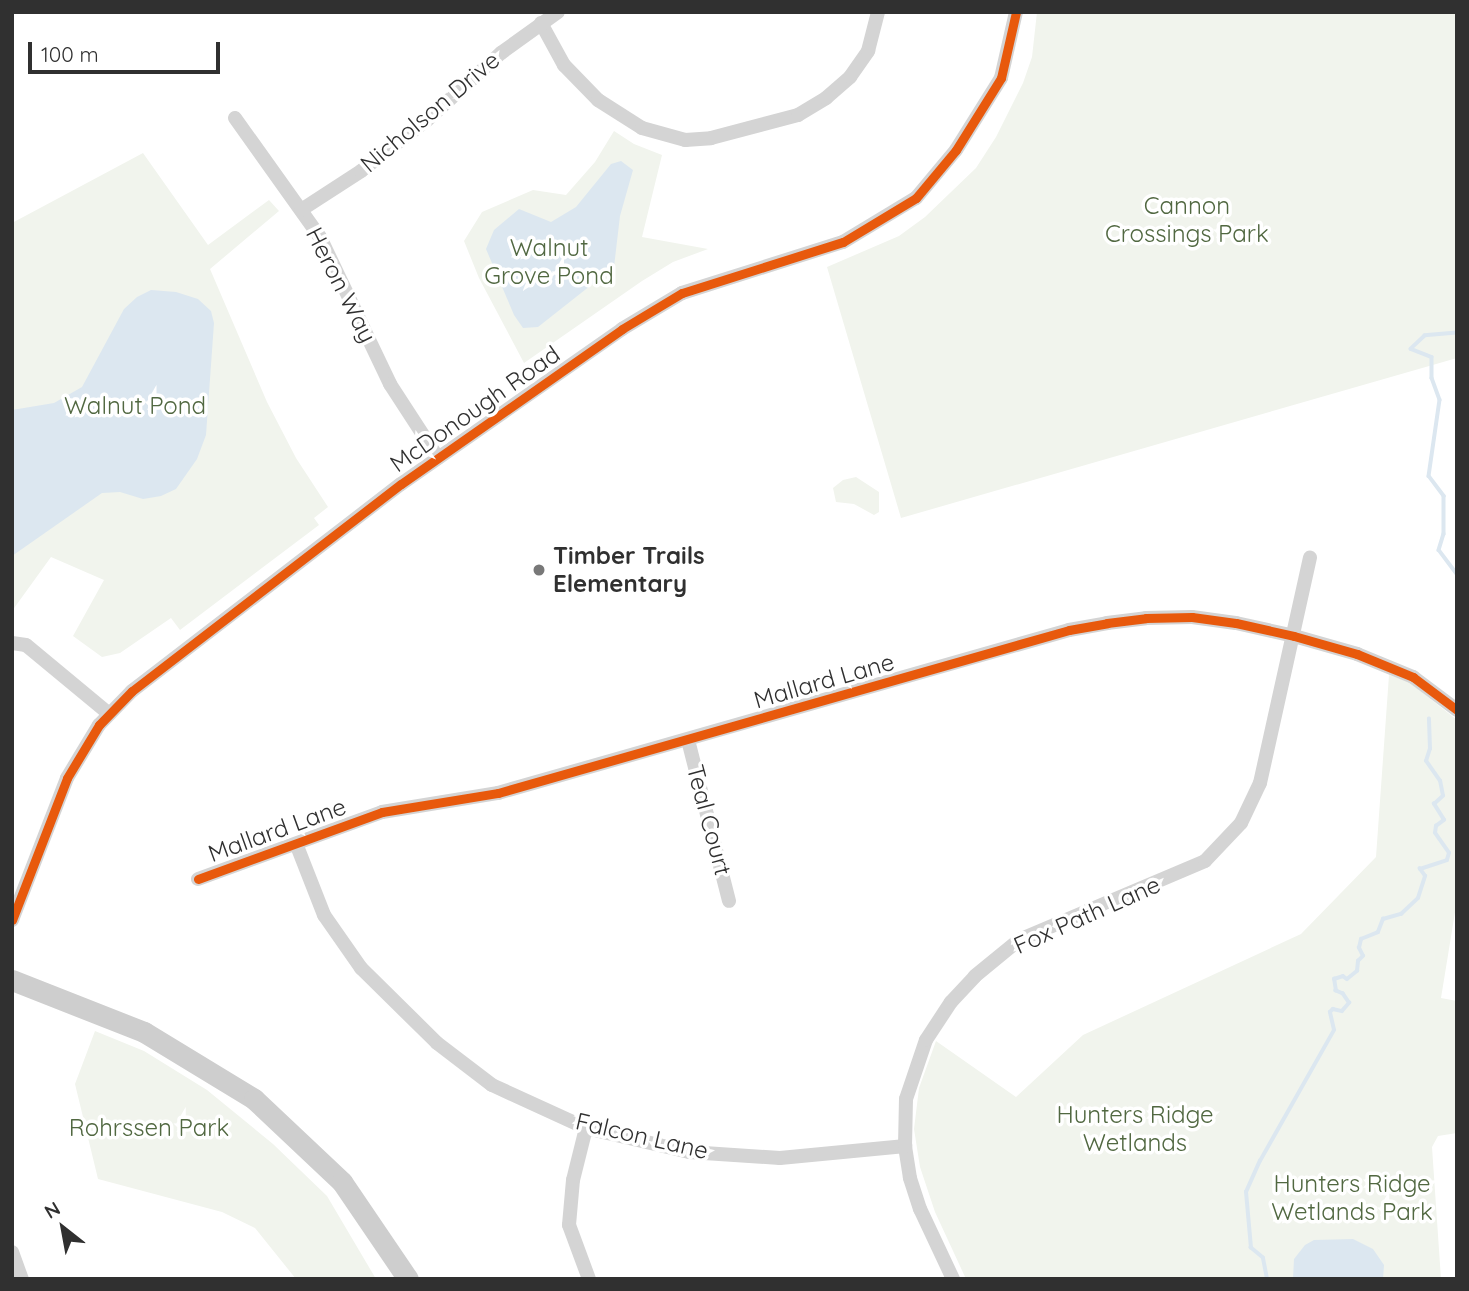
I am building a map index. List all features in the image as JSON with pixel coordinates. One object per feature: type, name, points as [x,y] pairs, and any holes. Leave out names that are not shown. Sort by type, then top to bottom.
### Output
[{"type":"street","name":"Nicholson Drive","points":[[301,210],[361,171],[541,23],[558,12]]},
{"type":"street","points":[[541,23],[564,65],[598,100],[642,128],[685,140],[711,138],[798,115],[825,98],[850,77],[868,51],[878,12]]},
{"type":"street","name":"McDonough Road","points":[[12,920],[66,778],[99,725],[132,691],[438,458],[622,329],[682,293],[843,242],[916,198],[956,150],[1001,78],[1016,12]]},
{"type":"street","name":"Heron Way","points":[[235,118],[320,237],[390,384],[438,458]]},
{"type":"street","name":"Fox Path Lane","points":[[953,1279],[920,1209],[910,1178],[905,1146],[906,1100],[926,1040],[951,1002],[975,976],[1019,940],[1205,861],[1241,823],[1260,783],[1310,557]]},
{"type":"street","name":"Mallard Lane","points":[[198,879],[297,846],[382,812],[498,793],[1069,629],[1146,618],[1192,617],[1236,622],[1357,654],[1413,677],[1457,710]]},
{"type":"street","points":[[12,643],[26,645],[109,714]]},
{"type":"street","name":"Teal Court","points":[[688,740],[729,901]]},
{"type":"street","name":"Falcon Lane","points":[[297,846],[324,915],[353,957],[437,1043],[492,1085],[586,1128],[689,1152],[780,1158],[905,1146]]},
{"type":"street","points":[[12,980],[144,1032],[254,1099],[342,1182],[408,1279]]},
{"type":"street","points":[[586,1128],[573,1180],[569,1225],[589,1279]]},
{"type":"street","points":[[12,1252],[22,1279]]},
{"type":"green space","name":"Cannon Crossings Park","points":[[1037,12],[1457,12],[1457,358],[901,518],[827,267],[899,236],[925,217],[976,168],[996,137],[1023,83],[1032,57]]},
{"type":"green space","name":"Walnut Grove Pond","points":[[614,131],[634,144],[662,155],[642,237],[708,249],[673,262],[642,281],[524,363],[479,278],[464,241],[482,212],[533,190],[566,195],[595,162]]},
{"type":"green space","name":"Walnut Pond","points":[[143,153],[208,245],[269,200],[279,211],[210,269],[267,402],[296,458],[328,507],[314,518],[319,525],[180,630],[171,618],[120,653],[102,657],[73,636],[104,580],[51,557],[12,611],[12,223]]},
{"type":"green space","points":[[856,477],[879,492],[879,512],[874,515],[854,504],[836,502],[833,488],[843,480]]},
{"type":"green space","name":"Hunters Ridge Wetlands","points":[[1389,675],[1409,682],[1457,720],[1456,906],[1441,998],[1457,1001],[1457,1133],[1438,1136],[1432,1147],[1441,1279],[966,1279],[935,1212],[920,1167],[914,1129],[919,1088],[936,1041],[1016,1097],[1083,1035],[1301,934],[1376,857]]},
{"type":"green space","name":"Rohrssen Park","points":[[95,1031],[144,1051],[207,1090],[273,1144],[327,1196],[376,1279],[296,1279],[255,1228],[222,1212],[98,1179],[75,1084]]},
{"type":"shaded area","name":"Walnut Grove Pond","points":[[621,161],[633,170],[620,216],[614,267],[538,327],[523,328],[514,315],[486,249],[494,230],[519,209],[551,222],[576,207],[611,164]]},
{"type":"shaded area","points":[[151,290],[176,292],[198,299],[211,311],[214,323],[206,435],[197,459],[176,489],[161,496],[143,499],[120,492],[102,493],[12,556],[12,410],[54,403],[82,387],[124,309],[137,297]]},
{"type":"shaded area","points":[[1353,1239],[1373,1249],[1384,1265],[1383,1279],[1293,1279],[1294,1259],[1305,1245],[1314,1240]]},
{"type":"waterway","points":[[1457,333],[1425,336],[1411,349],[1432,357],[1432,378],[1440,400],[1429,476],[1444,496],[1444,534],[1439,550],[1457,574]]},
{"type":"waterway","points":[[1267,1279],[1263,1258],[1251,1248],[1246,1192],[1260,1161],[1334,1030],[1330,1012],[1333,1009],[1342,1011],[1349,1003],[1343,994],[1336,991],[1334,979],[1343,976],[1347,979],[1357,971],[1358,961],[1363,956],[1359,948],[1361,939],[1378,932],[1383,919],[1401,914],[1418,898],[1425,876],[1420,869],[1447,860],[1449,853],[1435,833],[1436,826],[1444,820],[1434,804],[1443,796],[1440,781],[1426,761],[1430,749],[1429,719]]},
{"type":"cycle path","points":[[12,920],[67,778],[99,725],[132,691],[401,484],[622,329],[682,293],[843,242],[916,198],[956,150],[1001,78],[1016,12]]},
{"type":"cycle path","points":[[198,879],[382,812],[498,793],[1069,630],[1107,623],[1146,618],[1192,617],[1236,623],[1294,636],[1357,654],[1413,677],[1457,710]]},
{"type":"place","name":"Timber Trails Elementary","points":[[539,570]]},
{"type":"park label","name":"Hunters Ridge Wetlands Park","points":[[1352,1198]]}]
